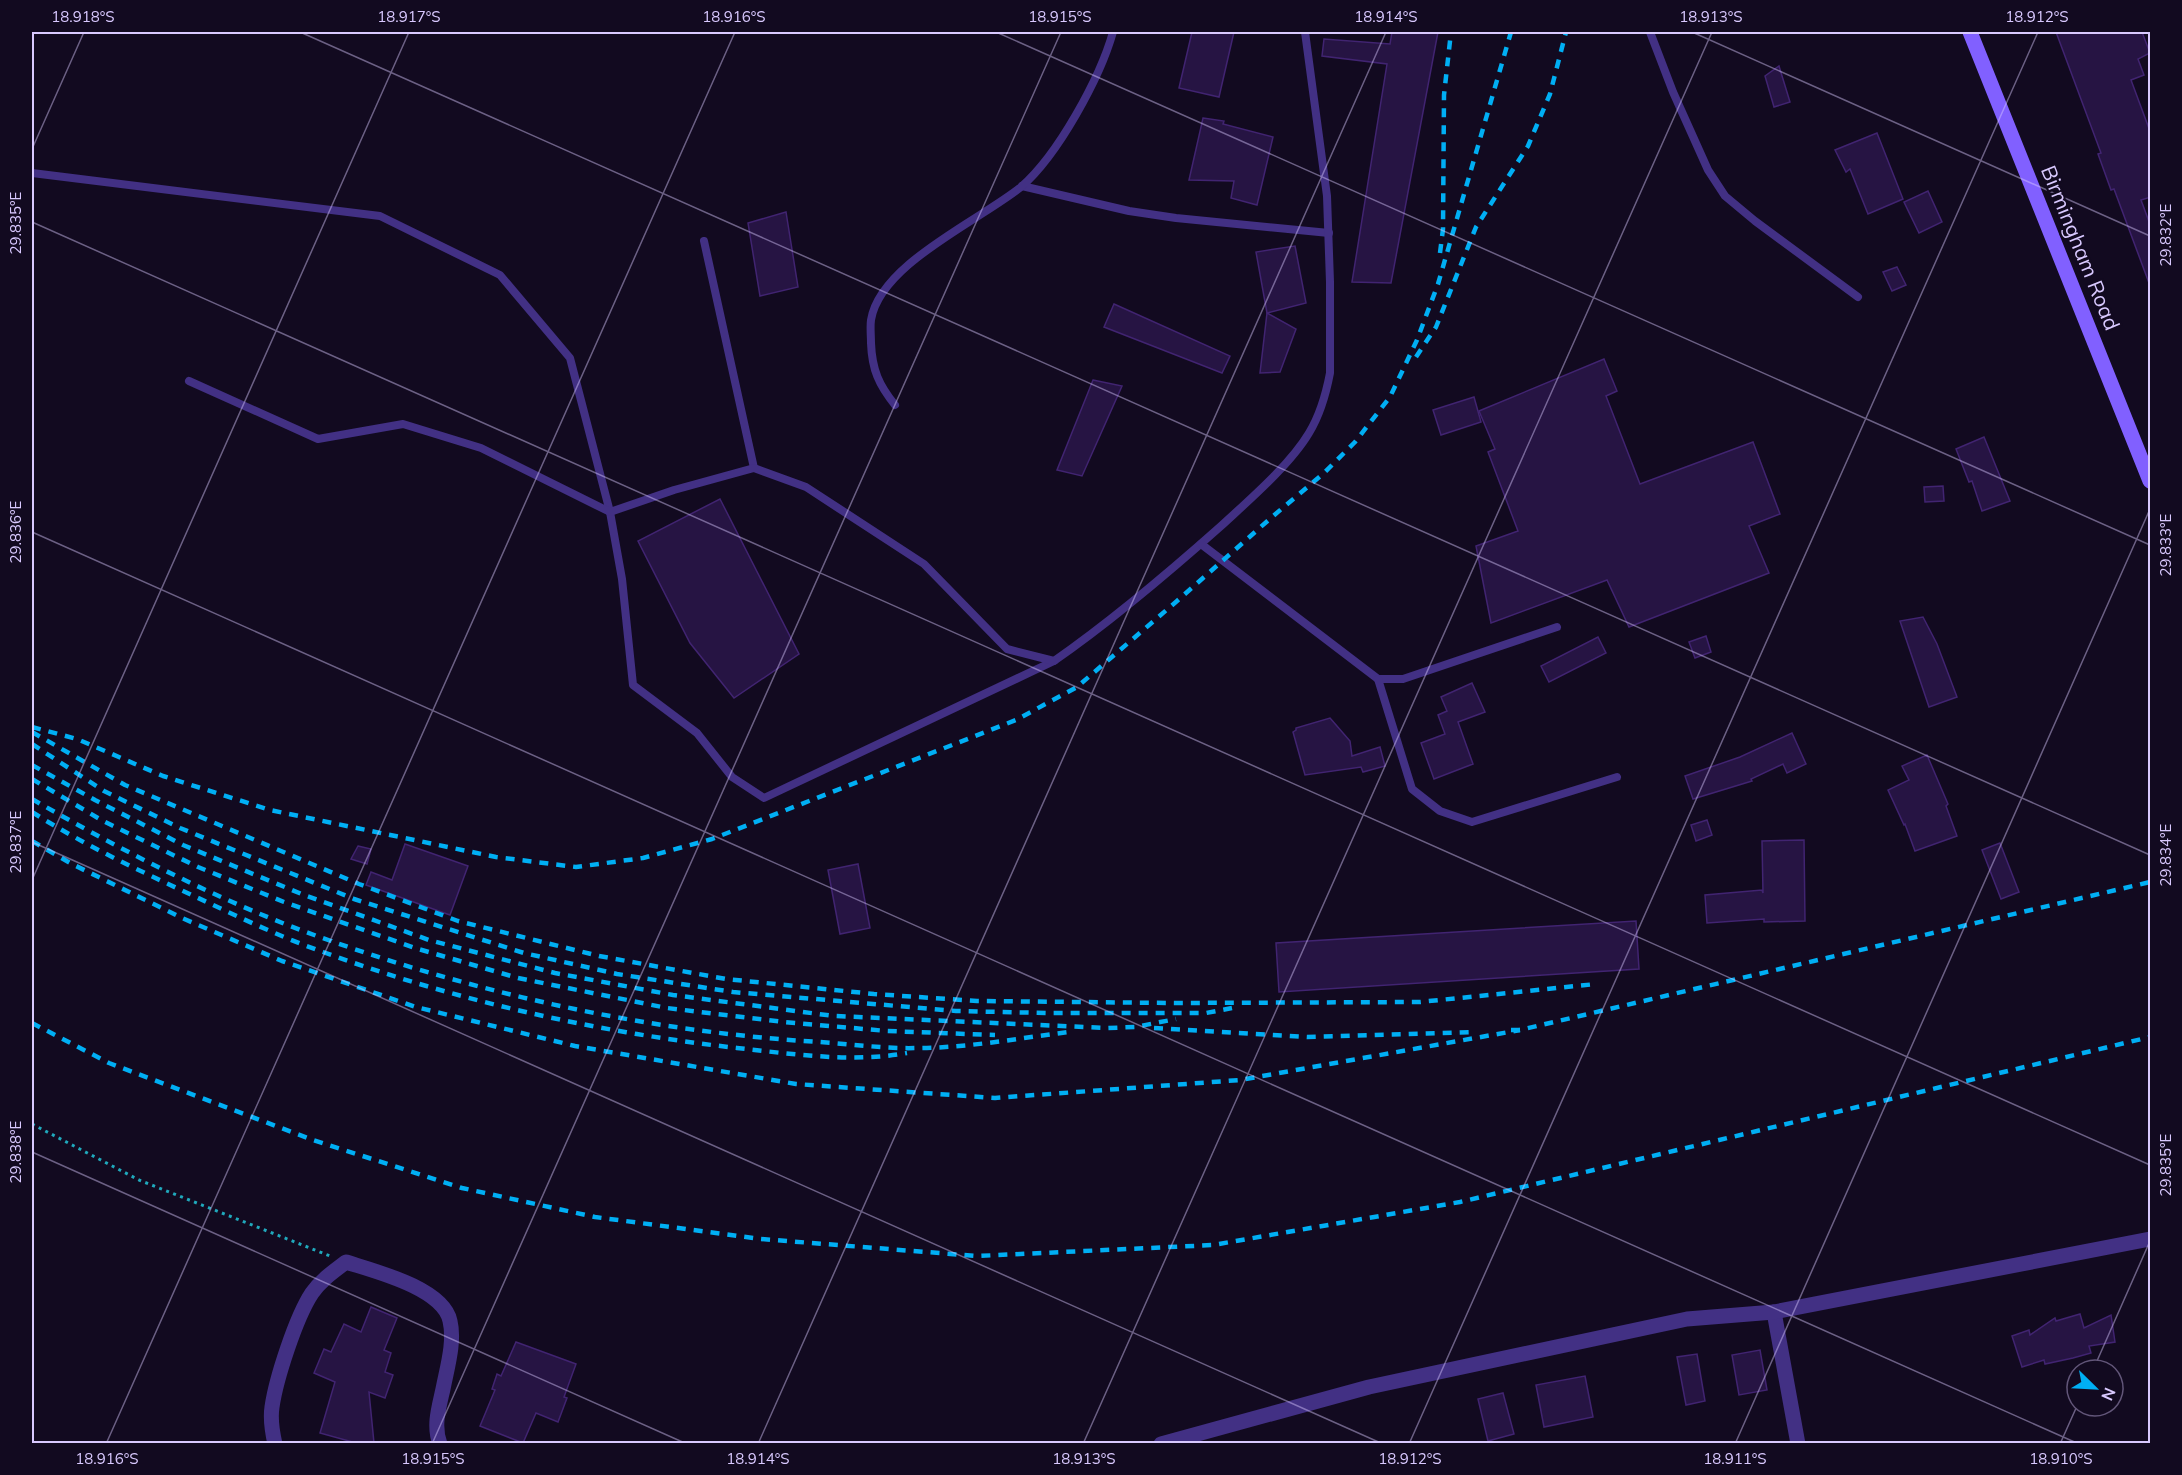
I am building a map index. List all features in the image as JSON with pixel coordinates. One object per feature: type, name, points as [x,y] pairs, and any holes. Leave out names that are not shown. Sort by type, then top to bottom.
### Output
[{"type":"street","name":"Birmingham Road","points":[[1970,32],[2151,481]]},
{"type":"street","points":[[1161,1443],[1369,1387],[1687,1320],[1774,1312],[2151,1239]]},
{"type":"street","points":[[275,1443],[271,1424],[272,1408],[288,1348],[311,1294],[323,1280],[346,1262],[424,1292],[441,1304],[448,1315],[451,1324],[450,1348],[436,1426],[440,1443]]},
{"type":"street","points":[[1774,1312],[1798,1443]]},
{"type":"lane","points":[[895,405],[880,387],[872,356],[871,320],[879,298],[893,278],[910,263],[1022,186],[1049,155],[1076,115],[1107,53],[1113,32]]},
{"type":"lane","points":[[32,173],[380,216],[500,274],[570,358],[610,512],[622,579],[633,685],[697,733],[732,777],[764,798],[1054,662],[1156,584],[1201,544],[1255,495],[1309,434],[1327,390],[1330,373],[1329,233],[1324,162],[1305,32]]},
{"type":"lane","points":[[1650,32],[1707,170],[1725,196],[1858,297]]},
{"type":"lane","points":[[1022,186],[1128,211],[1329,233]]},
{"type":"lane","points":[[704,241],[754,468]]},
{"type":"lane","points":[[189,381],[318,439],[403,424],[481,448],[610,512],[674,490],[754,468],[806,488],[924,564],[1007,649],[1054,662]]},
{"type":"lane","points":[[1201,544],[1378,679],[1412,789],[1440,811],[1472,822],[1617,777]]},
{"type":"lane","points":[[1378,679],[1403,679],[1557,627]]},
{"type":"path","points":[[32,1124],[139,1180],[346,1262]]},
{"type":"building","points":[[1192,32],[1234,32],[1219,97],[1179,88]]},
{"type":"building","points":[[1392,32],[1438,32],[1391,283],[1352,282],[1387,64],[1322,56],[1324,39],[1390,44]]},
{"type":"building","points":[[2056,32],[2142,32],[2150,53],[2138,59],[2144,75],[2131,80],[2151,134],[2151,197],[2141,200],[2151,227],[2151,283],[2149,283],[2114,189],[2111,190],[2098,154],[2101,153]]},
{"type":"building","points":[[1779,66],[1790,102],[1774,107],[1765,76]]},
{"type":"building","points":[[1203,118],[1224,121],[1223,124],[1273,137],[1257,205],[1231,198],[1234,181],[1189,180]]},
{"type":"building","points":[[1877,133],[1903,199],[1868,214],[1850,169],[1846,172],[1835,150]]},
{"type":"building","points":[[1928,191],[1942,222],[1919,233],[1904,202]]},
{"type":"building","points":[[786,212],[798,287],[760,296],[748,223]]},
{"type":"building","points":[[1295,246],[1306,303],[1267,313],[1256,252]]},
{"type":"building","points":[[1897,267],[1906,285],[1892,291],[1883,272]]},
{"type":"building","points":[[1114,304],[1230,356],[1222,373],[1104,327]]},
{"type":"building","points":[[1267,313],[1296,329],[1280,372],[1260,373]]},
{"type":"building","points":[[1604,359],[1617,391],[1606,396],[1640,484],[1753,442],[1780,514],[1749,526],[1769,573],[1629,627],[1607,580],[1491,623],[1476,546],[1518,531],[1488,452],[1495,449],[1479,411]]},
{"type":"building","points":[[1093,380],[1122,386],[1082,476],[1057,470]]},
{"type":"building","points":[[1474,397],[1481,422],[1441,435],[1433,410]]},
{"type":"building","points":[[1984,437],[2010,501],[1982,511],[1972,481],[1969,482],[1956,449]]},
{"type":"building","points":[[1943,486],[1944,501],[1925,502],[1924,487]]},
{"type":"building","points":[[720,499],[799,654],[734,698],[690,643],[638,541]]},
{"type":"building","points":[[1923,617],[1937,644],[1957,697],[1929,707],[1900,621]]},
{"type":"building","points":[[1706,636],[1711,652],[1695,658],[1689,642]]},
{"type":"building","points":[[1598,637],[1606,653],[1549,682],[1541,666]]},
{"type":"building","points":[[1472,683],[1485,712],[1458,722],[1473,764],[1434,779],[1421,743],[1445,734],[1438,715],[1447,711],[1441,697]]},
{"type":"building","points":[[1330,718],[1350,741],[1352,756],[1380,747],[1385,766],[1363,772],[1361,767],[1305,775],[1293,732],[1296,728]]},
{"type":"building","points":[[1792,733],[1806,764],[1787,773],[1783,764],[1751,779],[1752,781],[1693,799],[1685,776],[1740,757]]},
{"type":"building","points":[[1927,755],[1948,804],[1946,806],[1957,836],[1915,851],[1888,790],[1909,780],[1902,766]]},
{"type":"building","points":[[1707,820],[1712,835],[1696,841],[1691,825]]},
{"type":"building","points":[[1804,840],[1805,921],[1764,922],[1764,919],[1707,923],[1705,895],[1762,890],[1763,893],[1762,841]]},
{"type":"building","points":[[2000,843],[2019,892],[2001,899],[1982,850]]},
{"type":"building","points":[[405,844],[468,866],[450,915],[366,885],[371,872],[392,880]]},
{"type":"building","points":[[358,846],[371,849],[367,864],[351,859]]},
{"type":"building","points":[[858,864],[870,928],[840,934],[828,870]]},
{"type":"building","points":[[1636,921],[1639,969],[1279,992],[1276,943]]},
{"type":"building","points":[[371,1307],[397,1318],[384,1350],[391,1353],[385,1372],[393,1375],[385,1398],[369,1392],[374,1443],[356,1443],[320,1433],[335,1382],[314,1373],[324,1349],[331,1352],[344,1324],[361,1332]]},
{"type":"building","points":[[2080,1314],[2084,1328],[2111,1315],[2115,1342],[2089,1346],[2091,1353],[2073,1358],[2045,1364],[2044,1360],[2022,1367],[2012,1336],[2029,1330],[2030,1335],[2055,1318],[2056,1321]]},
{"type":"building","points":[[516,1342],[576,1364],[558,1422],[536,1413],[523,1443],[480,1426],[495,1390],[492,1389],[497,1374],[501,1376]]},
{"type":"building","points":[[1760,1350],[1767,1390],[1739,1395],[1732,1355]]},
{"type":"building","points":[[1697,1354],[1705,1401],[1686,1405],[1677,1357]]},
{"type":"building","points":[[1585,1376],[1593,1417],[1544,1427],[1536,1385]]},
{"type":"building","points":[[1503,1393],[1514,1434],[1488,1441],[1478,1399]]},
{"type":"railway","points":[[1440,253],[1443,229],[1444,95],[1451,32]]},
{"type":"railway","points":[[32,727],[77,739],[163,776],[270,810],[496,857],[576,867],[643,858],[712,839],[1016,720],[1077,687],[1177,601],[1324,473],[1355,442],[1390,397],[1417,340],[1438,284],[1511,32]]},
{"type":"railway","points":[[1416,357],[1436,327],[1476,227],[1528,146],[1550,94],[1566,32]]},
{"type":"railway","points":[[32,732],[125,785],[359,884],[458,921],[599,956],[726,979],[874,994],[977,1001],[1177,1003],[1420,1002],[1596,984]]},
{"type":"railway","points":[[32,744],[104,791],[180,828],[354,899],[524,953],[617,974],[733,992],[956,1011],[1206,1013],[1232,1008]]},
{"type":"railway","points":[[32,765],[183,845],[304,895],[429,940],[555,973],[673,995],[834,1016],[1107,1028],[1135,1027],[1176,1019]]},
{"type":"railway","points":[[32,779],[103,821],[198,867],[284,902],[415,948],[518,978],[667,1008],[784,1022],[887,1031],[995,1035]]},
{"type":"railway","points":[[32,799],[178,877],[292,927],[450,979],[572,1008],[695,1030],[893,1048],[955,1046],[1069,1032]]},
{"type":"railway","points":[[32,812],[112,857],[275,933],[373,970],[476,1000],[579,1024],[737,1048],[844,1057],[907,1053]]},
{"type":"railway","points":[[32,841],[72,864],[182,918],[282,961],[416,1007],[575,1046],[796,1084],[995,1098],[1240,1080],[1520,1030]]},
{"type":"railway","points":[[1511,1030],[1520,1030],[2150,882]]},
{"type":"railway","points":[[32,1023],[109,1063],[313,1140],[462,1188],[595,1217],[761,1239],[977,1256],[1213,1245],[1460,1202],[2150,1037]]},
{"type":"railway","points":[[1154,1028],[1307,1037],[1475,1032]]}]
